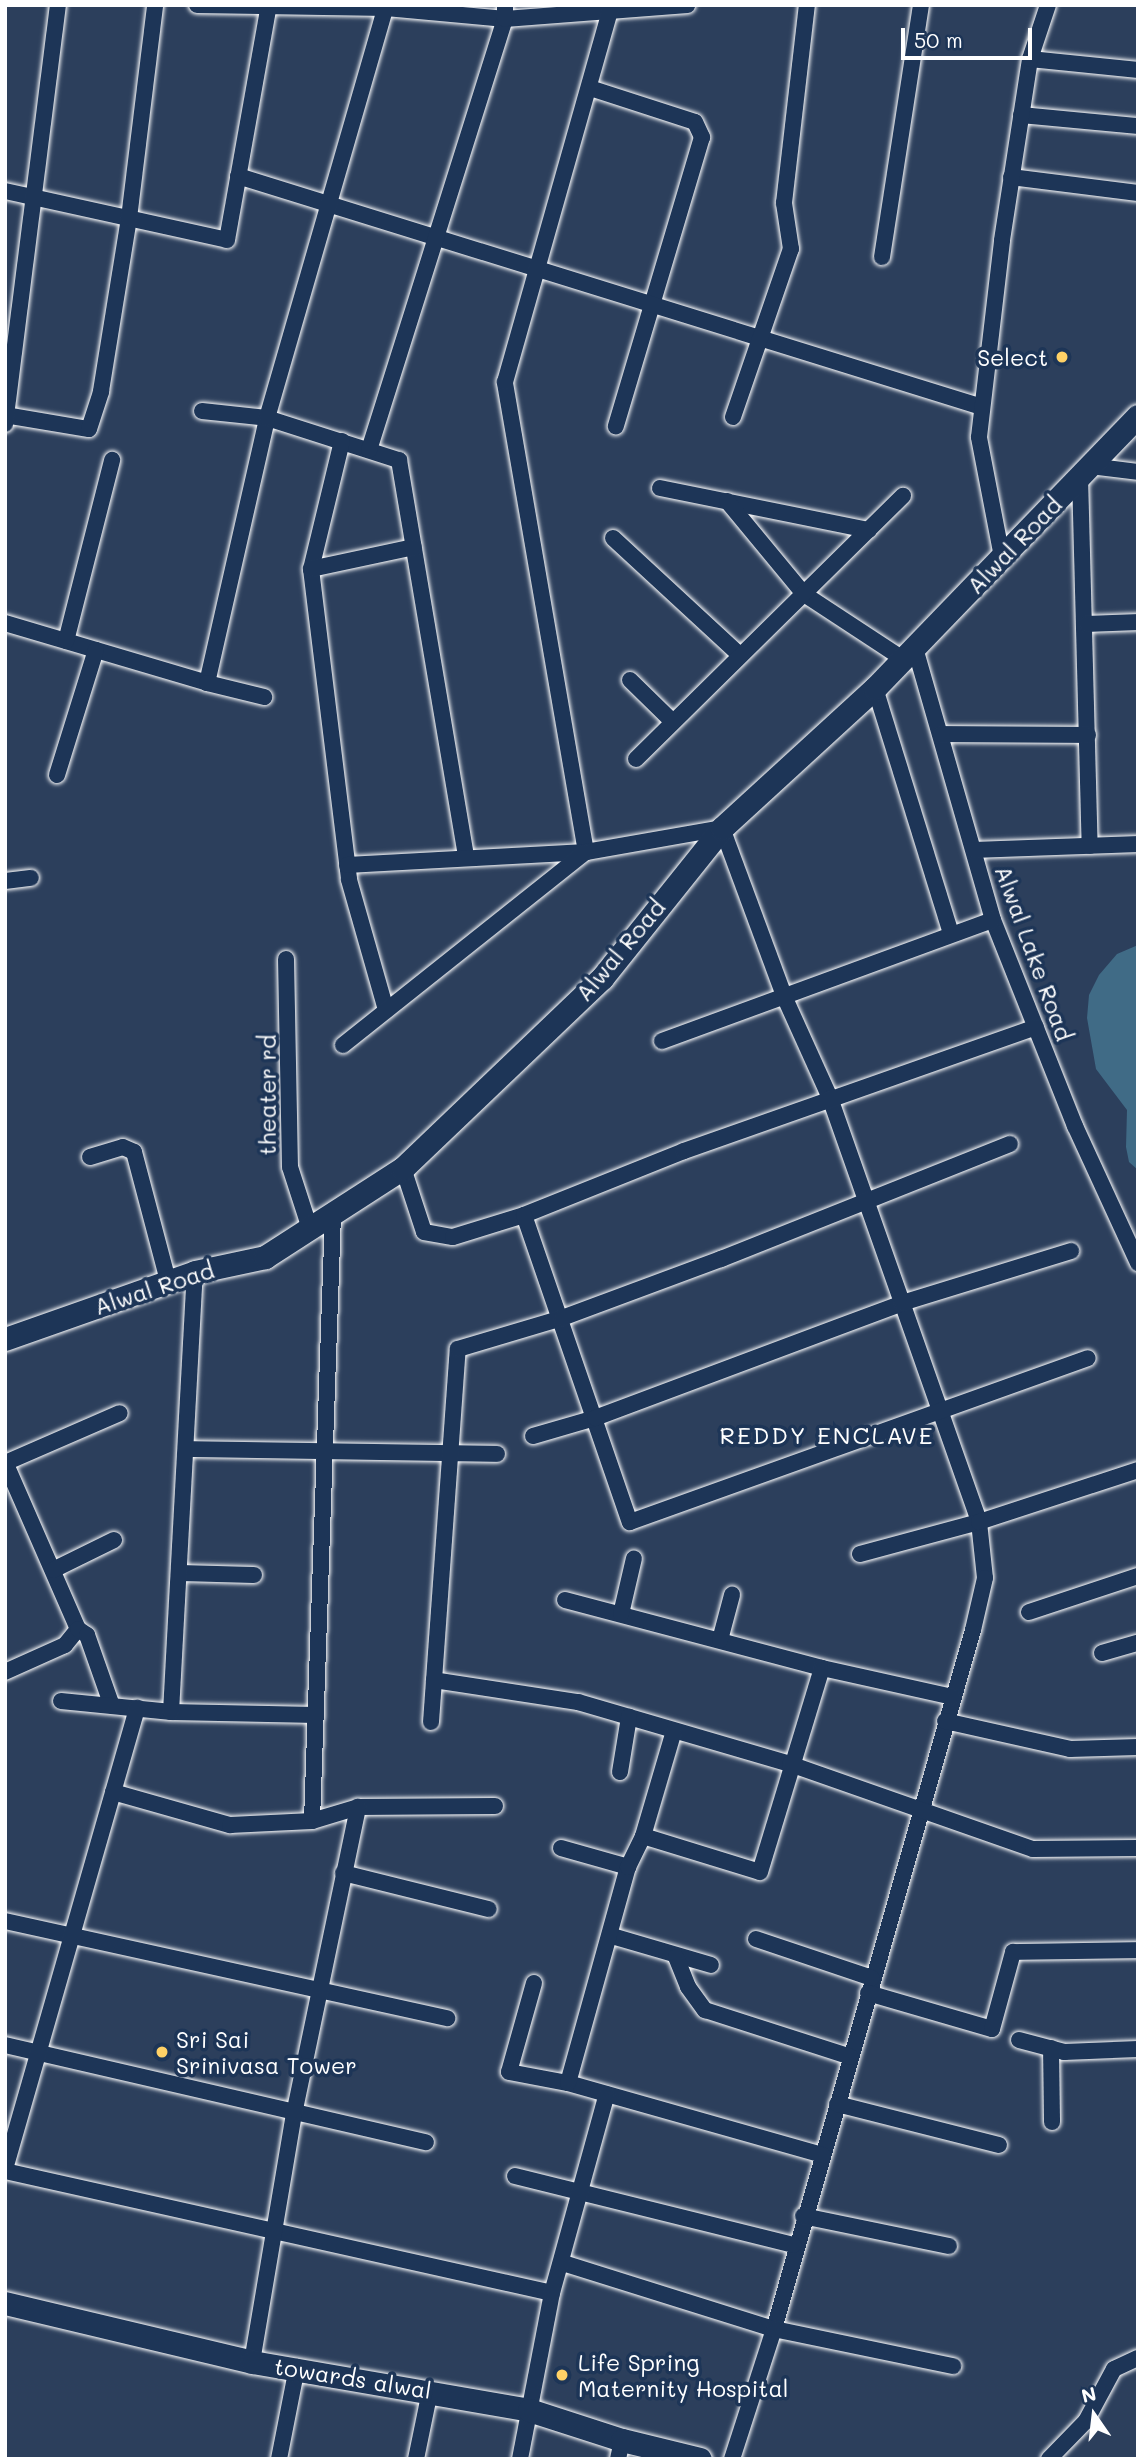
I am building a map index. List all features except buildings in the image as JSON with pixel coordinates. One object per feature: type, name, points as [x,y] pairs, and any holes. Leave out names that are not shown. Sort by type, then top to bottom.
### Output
[{"type":"main road","name":"Alwal Road","points":[[5,1339],[195,1272],[265,1257],[403,1168],[602,978],[722,828],[876,688],[1138,416]]},
{"type":"main road","name":"towards alwal","points":[[5,2303],[253,2362],[430,2390],[529,2410],[620,2449],[700,2459]]},
{"type":"street","points":[[58,5],[6,418],[89,429],[101,391],[129,218],[155,5]]},
{"type":"street","points":[[197,5],[386,6],[505,12],[687,5]]},
{"type":"street","points":[[733,417],[791,248],[783,203],[807,5]]},
{"type":"street","points":[[882,257],[921,5]]},
{"type":"street","points":[[1002,557],[979,437],[1011,177],[1030,59],[1048,5]]},
{"type":"street","points":[[207,683],[267,418],[386,6]]},
{"type":"street","points":[[5,191],[227,240],[269,7]]},
{"type":"street","points":[[586,852],[505,382],[612,9]]},
{"type":"street","points":[[369,450],[505,12]]},
{"type":"street","points":[[1030,59],[1138,70]]},
{"type":"street","points":[[590,88],[695,122],[701,129],[616,426]]},
{"type":"street","points":[[1021,115],[1138,126]]},
{"type":"street","points":[[238,176],[436,240],[982,407]]},
{"type":"street","points":[[1011,177],[1138,193]]},
{"type":"street","points":[[202,411],[267,418],[399,460],[466,857]]},
{"type":"street","points":[[342,441],[311,569],[347,865],[386,1010]]},
{"type":"street","points":[[66,641],[112,460]]},
{"type":"street","points":[[1090,846],[1085,471],[1138,472]]},
{"type":"street","points":[[660,488],[869,530]]},
{"type":"street","points":[[636,759],[903,496]]},
{"type":"street","points":[[727,501],[804,594],[909,654]]},
{"type":"street","points":[[613,538],[740,655]]},
{"type":"street","points":[[311,569],[414,547]]},
{"type":"street","points":[[1087,624],[1138,622]]},
{"type":"street","points":[[5,623],[207,683],[264,697]]},
{"type":"street","points":[[57,775],[96,650]]},
{"type":"street","name":"Alwal Lake Road","points":[[909,654],[941,734],[993,920],[1138,1263]]},
{"type":"street","points":[[630,680],[673,722]]},
{"type":"street","points":[[876,688],[951,934]]},
{"type":"street","points":[[941,734],[1088,736]]},
{"type":"street","points":[[347,865],[586,852],[722,828],[784,996],[830,1098],[979,1522],[985,1578],[851,2057],[794,2245],[774,2329],[732,2459]]},
{"type":"street","points":[[974,850],[1138,844]]},
{"type":"street","points":[[343,1045],[586,852]]},
{"type":"street","points":[[5,881],[31,878]]},
{"type":"street","points":[[662,1041],[993,920]]},
{"type":"street","name":"theater rd","points":[[286,959],[290,1167],[310,1229]]},
{"type":"street","points":[[403,1168],[424,1232],[453,1237],[524,1215],[830,1098],[1036,1027]]},
{"type":"street","points":[[431,1722],[448,1453],[458,1349],[562,1318],[867,1203],[1010,1144]]},
{"type":"street","points":[[90,1157],[123,1147],[134,1152],[169,1281]]},
{"type":"street","points":[[312,1821],[332,1214]]},
{"type":"street","points":[[524,1215],[562,1318],[630,1522],[939,1408],[1088,1358]]},
{"type":"street","points":[[533,1436],[596,1418],[902,1303],[1071,1251]]},
{"type":"street","points":[[171,1712],[195,1272]]},
{"type":"street","points":[[112,1706],[88,1635],[78,1629],[5,1462],[120,1413]]},
{"type":"street","points":[[187,1449],[497,1454]]},
{"type":"street","points":[[860,1554],[979,1522],[1137,1473]]},
{"type":"street","points":[[52,1570],[114,1540]]},
{"type":"street","points":[[621,1614],[634,1558]]},
{"type":"street","points":[[180,1573],[254,1575]]},
{"type":"street","points":[[1029,1612],[1138,1576]]},
{"type":"street","points":[[720,1640],[732,1595]]},
{"type":"street","points":[[565,1600],[822,1668],[953,1697]]},
{"type":"street","points":[[5,1672],[65,1645],[78,1629]]},
{"type":"street","points":[[1102,1654],[1138,1643]]},
{"type":"street","points":[[643,1836],[760,1872],[790,1764],[822,1668]]},
{"type":"street","points":[[434,1680],[578,1702],[790,1764],[918,1812],[1033,1849],[1138,1848]]},
{"type":"street","points":[[61,1701],[171,1712],[316,1715]]},
{"type":"street","points":[[138,1708],[74,1938],[5,2170],[552,2293]]},
{"type":"street","points":[[620,1772],[629,1717]]},
{"type":"street","points":[[945,1721],[1070,1749],[1138,1747]]},
{"type":"street","points":[[568,2082],[612,1936],[628,1867],[643,1836],[674,1731]]},
{"type":"street","points":[[113,1792],[230,1825],[312,1821],[358,1807],[495,1806]]},
{"type":"street","points":[[253,2362],[294,2114],[358,1807]]},
{"type":"street","points":[[561,1848],[628,1867]]},
{"type":"street","points":[[343,1873],[489,1909]]},
{"type":"street","points":[[5,1921],[448,2018]]},
{"type":"street","points":[[612,1936],[676,1957],[711,1965]]},
{"type":"street","points":[[756,1939],[870,1986],[992,2029],[1013,1952],[1138,1950]]},
{"type":"street","points":[[676,1957],[688,1987],[705,2010],[851,2057]]},
{"type":"street","points":[[534,1983],[509,2072],[568,2082],[822,2155]]},
{"type":"street","points":[[1019,2040],[1051,2048],[1138,2049]]},
{"type":"street","points":[[5,2045],[294,2114],[426,2142]]},
{"type":"street","points":[[1051,2048],[1052,2122]]},
{"type":"street","points":[[520,2459],[552,2293],[563,2263],[607,2094]]},
{"type":"street","points":[[837,2104],[999,2145]]},
{"type":"street","points":[[515,2176],[794,2245]]},
{"type":"street","points":[[803,2216],[949,2246]]},
{"type":"street","points":[[563,2263],[774,2329],[953,2366]]},
{"type":"street","points":[[1049,2459],[1086,2421],[1114,2369],[1138,2358]]},
{"type":"street","points":[[279,2459],[297,2367]]},
{"type":"street","points":[[416,2459],[430,2390]]},
{"type":"water","points":[[1138,945],[1138,1170],[1129,1162],[1126,1147],[1127,1110],[1096,1069],[1087,1018],[1089,995],[1099,975],[1117,954]]},
{"type":"place","name":"Select","points":[[1062,357]]},
{"type":"place","name":"Sri Sai Srinivasa Tower","points":[[162,2052]]},
{"type":"place","name":"Life Spring Maternity Hospital","points":[[562,2375]]},
{"type":"district","name":"REDDY ENCLAVE","points":[[827,1435]]}]
